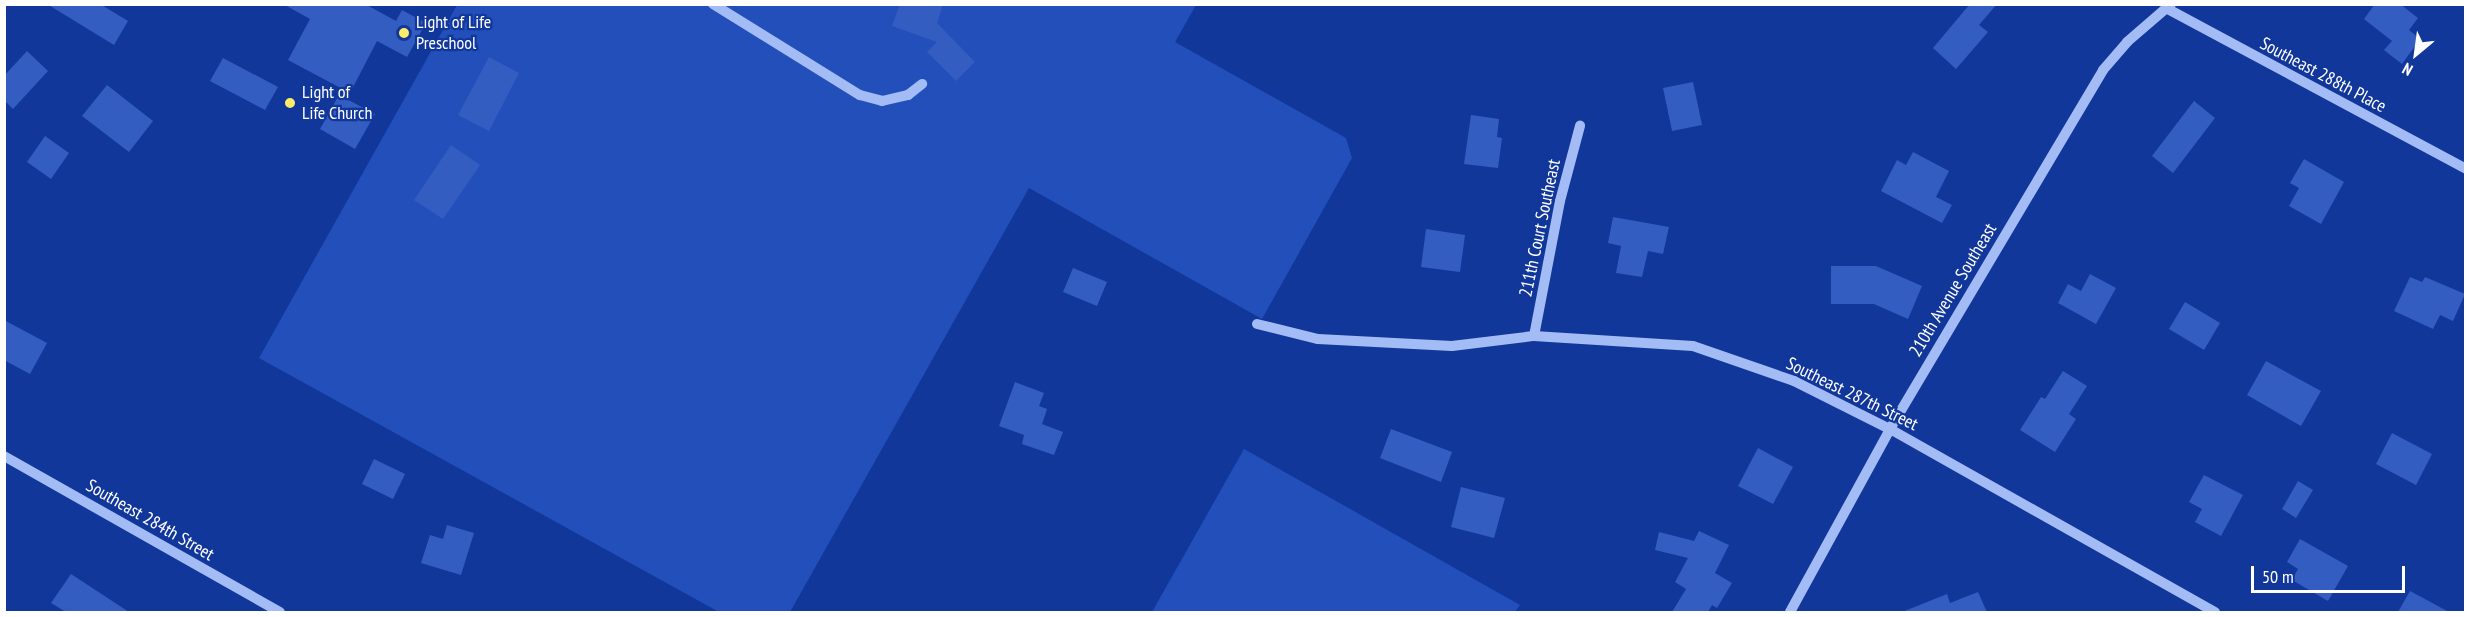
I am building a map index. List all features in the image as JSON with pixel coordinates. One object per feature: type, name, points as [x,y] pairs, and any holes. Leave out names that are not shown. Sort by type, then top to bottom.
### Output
[{"type":"street","points":[[713,4],[860,95],[882,101],[908,95],[922,84]]},
{"type":"street","name":"Southeast 288th Place","points":[[2169,6],[2466,169]]},
{"type":"street","name":"210th Avenue Southeast","points":[[1790,612],[1890,429],[2103,70],[2127,42],[2169,6]]},
{"type":"street","name":"211th Court Southeast","points":[[1534,336],[1560,201],[1580,126]]},
{"type":"street","name":"Southeast 287th Street","points":[[1257,324],[1318,339],[1452,346],[1534,336],[1693,346],[1794,381],[1890,429],[2216,612]]},
{"type":"street","name":"Southeast 284th Street","points":[[4,456],[280,612]]},
{"type":"shaded area","points":[[457,5],[1196,5],[1175,42],[1346,138],[1352,158],[1262,319],[1029,188],[790,612],[719,612],[259,358]]},
{"type":"shaded area","points":[[1244,449],[1520,605],[1515,612],[1152,612]]},
{"type":"building","points":[[47,4],[100,4],[128,21],[114,45]]},
{"type":"building","points":[[283,4],[365,4],[396,21],[402,10],[426,23],[407,57],[377,41],[350,93],[288,60],[310,19]]},
{"type":"building","points":[[900,4],[943,4],[937,23],[975,62],[956,81],[927,52],[937,42],[892,26]]},
{"type":"building","points":[[1970,4],[1997,4],[1979,25],[1988,32],[1956,69],[1933,48]]},
{"type":"building","points":[[2375,4],[2400,4],[2418,18],[2409,30],[2420,39],[2402,64],[2384,50],[2392,41],[2364,19]]},
{"type":"building","points":[[27,51],[48,71],[13,109],[4,100],[4,76]]},
{"type":"building","points":[[489,57],[519,73],[489,131],[458,115]]},
{"type":"building","points":[[223,58],[278,87],[265,110],[210,81]]},
{"type":"building","points":[[1693,82],[1702,125],[1672,131],[1663,88]]},
{"type":"building","points":[[107,85],[153,121],[129,152],[82,116]]},
{"type":"building","points":[[339,95],[375,114],[355,149],[320,129]]},
{"type":"building","points":[[2194,101],[2215,118],[2173,173],[2152,156]]},
{"type":"building","points":[[1471,115],[1499,119],[1497,137],[1502,138],[1498,168],[1464,164]]},
{"type":"building","points":[[45,136],[69,153],[51,179],[27,162]]},
{"type":"building","points":[[451,145],[480,165],[443,219],[414,200]]},
{"type":"building","points":[[1913,152],[1949,171],[1936,197],[1952,205],[1942,223],[1881,191],[1897,160],[1906,165]]},
{"type":"building","points":[[2304,159],[2344,182],[2321,224],[2289,206],[2299,188],[2290,183]]},
{"type":"building","points":[[1613,217],[1669,227],[1663,254],[1648,251],[1642,277],[1616,273],[1621,246],[1608,243]]},
{"type":"building","points":[[1426,229],[1465,235],[1460,272],[1421,267]]},
{"type":"building","points":[[1831,266],[1876,266],[1922,286],[1908,319],[1874,304],[1831,304]]},
{"type":"building","points":[[1073,268],[1107,282],[1097,306],[1063,292]]},
{"type":"building","points":[[2090,274],[2116,288],[2096,324],[2058,303],[2068,284],[2081,291]]},
{"type":"building","points":[[2410,277],[2422,282],[2425,277],[2465,294],[2453,321],[2440,315],[2433,329],[2394,311]]},
{"type":"building","points":[[2185,302],[2220,323],[2204,350],[2169,329]]},
{"type":"building","points":[[4,320],[47,343],[30,374],[4,360]]},
{"type":"building","points":[[2266,361],[2321,391],[2301,426],[2247,395]]},
{"type":"building","points":[[2063,371],[2087,386],[2069,414],[2076,419],[2055,452],[2020,430],[2041,397],[2045,399]]},
{"type":"building","points":[[1015,382],[1044,393],[1039,406],[1047,409],[1042,424],[1063,432],[1054,455],[1022,444],[1024,435],[999,426]]},
{"type":"building","points":[[1391,429],[1452,452],[1441,482],[1380,458]]},
{"type":"building","points":[[2392,433],[2432,454],[2416,485],[2376,464]]},
{"type":"building","points":[[1758,448],[1793,467],[1773,504],[1738,486]]},
{"type":"building","points":[[374,459],[405,474],[393,499],[362,484]]},
{"type":"building","points":[[2204,475],[2243,495],[2221,536],[2195,522],[2202,509],[2189,502]]},
{"type":"building","points":[[2298,481],[2313,490],[2296,518],[2282,509]]},
{"type":"building","points":[[1461,487],[1505,498],[1494,538],[1451,527]]},
{"type":"building","points":[[447,525],[474,533],[461,575],[421,563],[430,535],[443,539]]},
{"type":"building","points":[[1699,531],[1729,545],[1715,573],[1732,583],[1717,608],[1712,605],[1708,612],[1672,612],[1686,589],[1675,582],[1688,558],[1655,550],[1659,532],[1694,541]]},
{"type":"building","points":[[2300,539],[2348,566],[2328,601],[2292,580],[2298,569],[2287,562]]},
{"type":"building","points":[[71,574],[129,612],[66,612],[51,603]]},
{"type":"building","points":[[2410,591],[2449,612],[2398,612]]},
{"type":"building","points":[[1978,592],[1987,612],[1902,612],[1947,594],[1950,603]]},
{"type":"place","name":"Light of Life Preschool","points":[[404,33]]},
{"type":"place","name":"Light of Life Church","points":[[290,103]]}]
